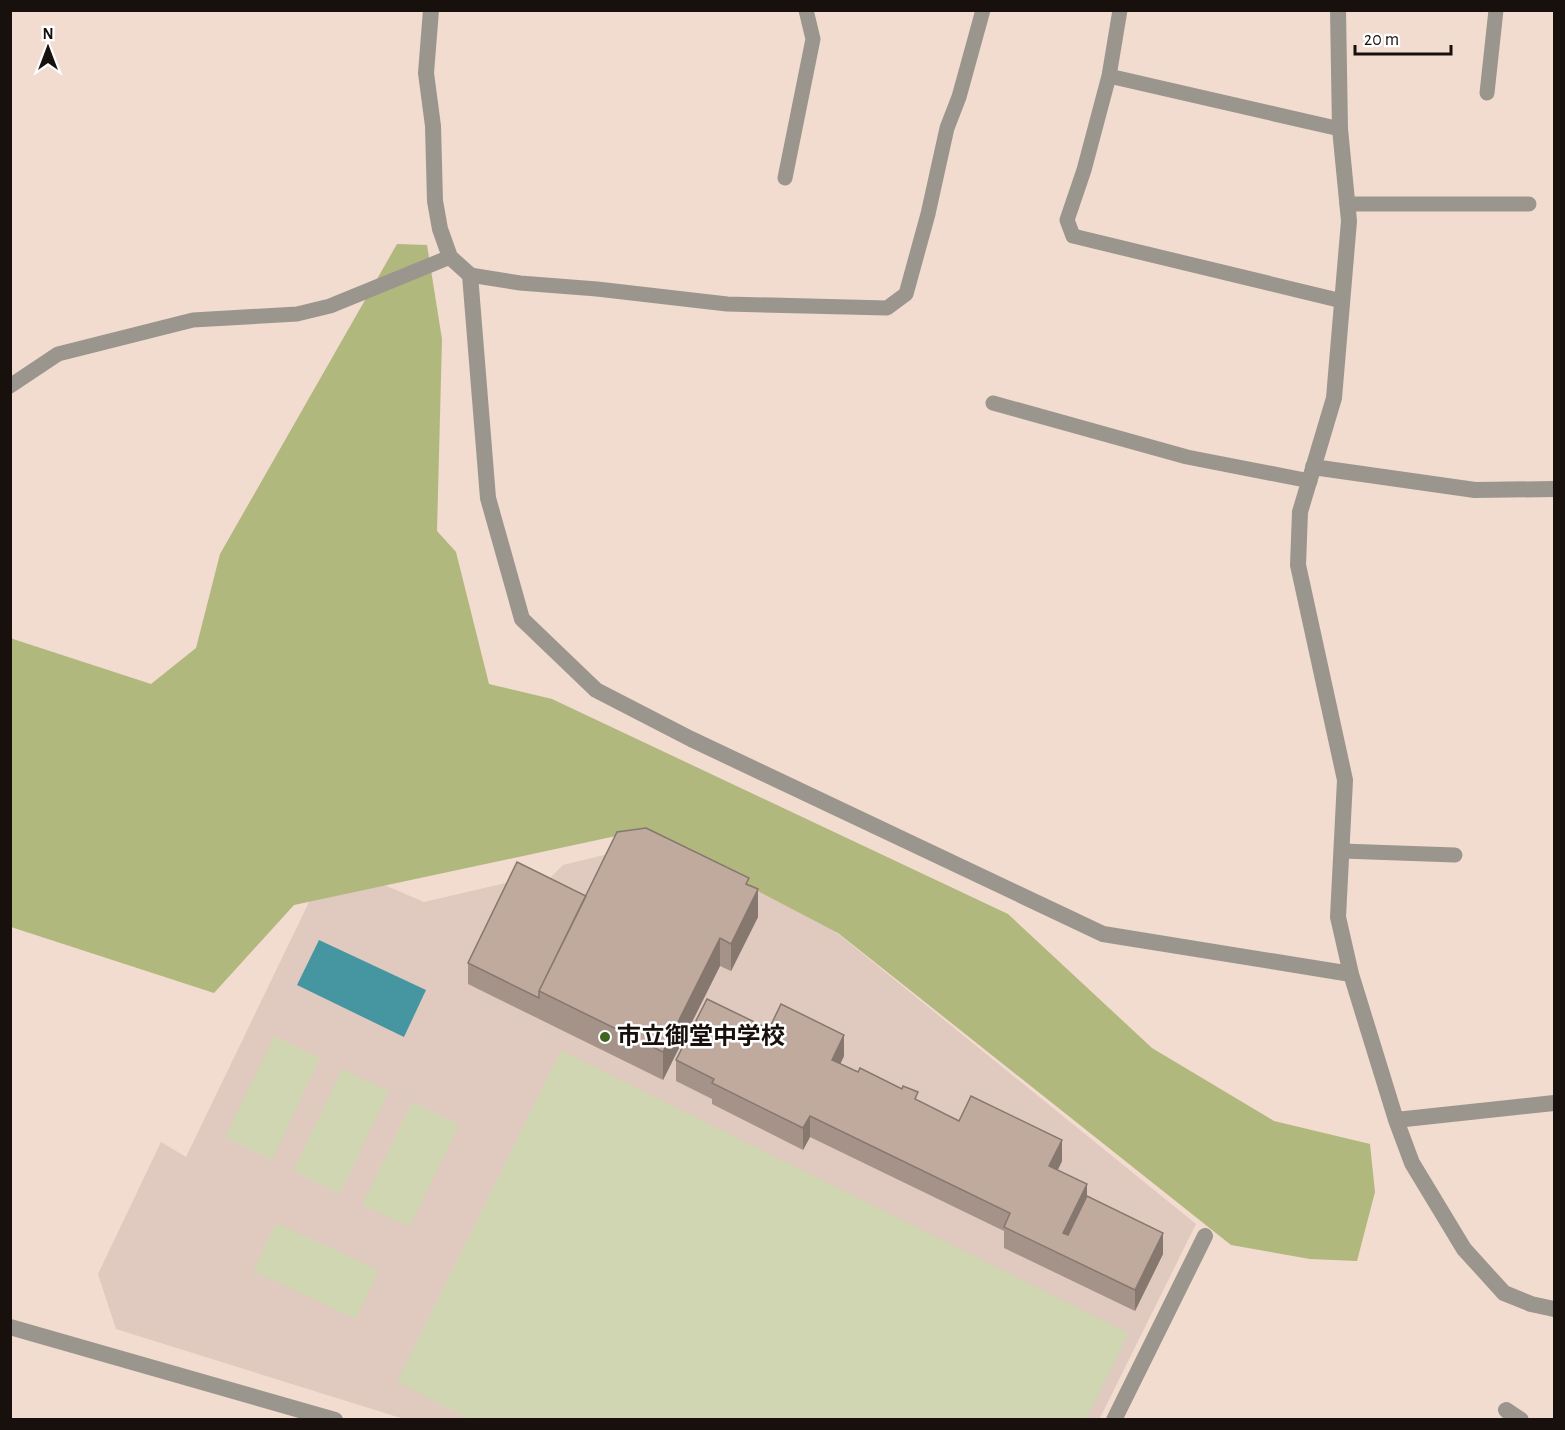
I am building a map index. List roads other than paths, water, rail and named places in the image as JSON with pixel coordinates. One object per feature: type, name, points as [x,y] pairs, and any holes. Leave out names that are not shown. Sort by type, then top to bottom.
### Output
[{"type":"street","points":[[431,10],[426,73],[433,126],[435,201],[440,229],[450,257],[470,275],[488,498],[522,619],[596,690],[691,739],[1103,934],[1351,974]]},
{"type":"street","points":[[1338,10],[1340,129],[1349,221],[1334,398],[1300,512],[1298,565],[1345,780],[1338,917],[1351,974],[1396,1120],[1412,1163],[1464,1249],[1504,1293],[1531,1304],[1554,1309]]},
{"type":"street","points":[[1311,474],[1476,490],[1554,489]]},
{"type":"street","points":[[1396,1120],[1554,1103]]},
{"type":"street","points":[[1114,1419],[1205,1236]]},
{"type":"street","points":[[10,1327],[335,1419]]},
{"type":"street","points":[[1506,1410],[1521,1419]]},
{"type":"lane","points":[[785,178],[813,39],[806,10]]},
{"type":"lane","points":[[470,275],[520,283],[597,289],[727,304],[887,308],[906,294],[928,214],[947,128],[960,97],[982,10]]},
{"type":"lane","points":[[1120,10],[1109,76],[1084,170],[1067,220],[1073,236],[1342,301]]},
{"type":"lane","points":[[1487,93],[1496,10]]},
{"type":"lane","points":[[1109,76],[1340,129]]},
{"type":"lane","points":[[1347,204],[1529,204]]},
{"type":"lane","points":[[10,386],[58,354],[193,320],[297,314],[330,306],[450,257]]},
{"type":"lane","points":[[993,403],[1187,457],[1311,474]]},
{"type":"lane","points":[[1341,850],[1455,855]]},
{"type":"water","points":[[319,940],[426,990],[404,1037],[297,985]]},
{"type":"place","name":"市立御堂中学校","points":[[605,1037]]}]
